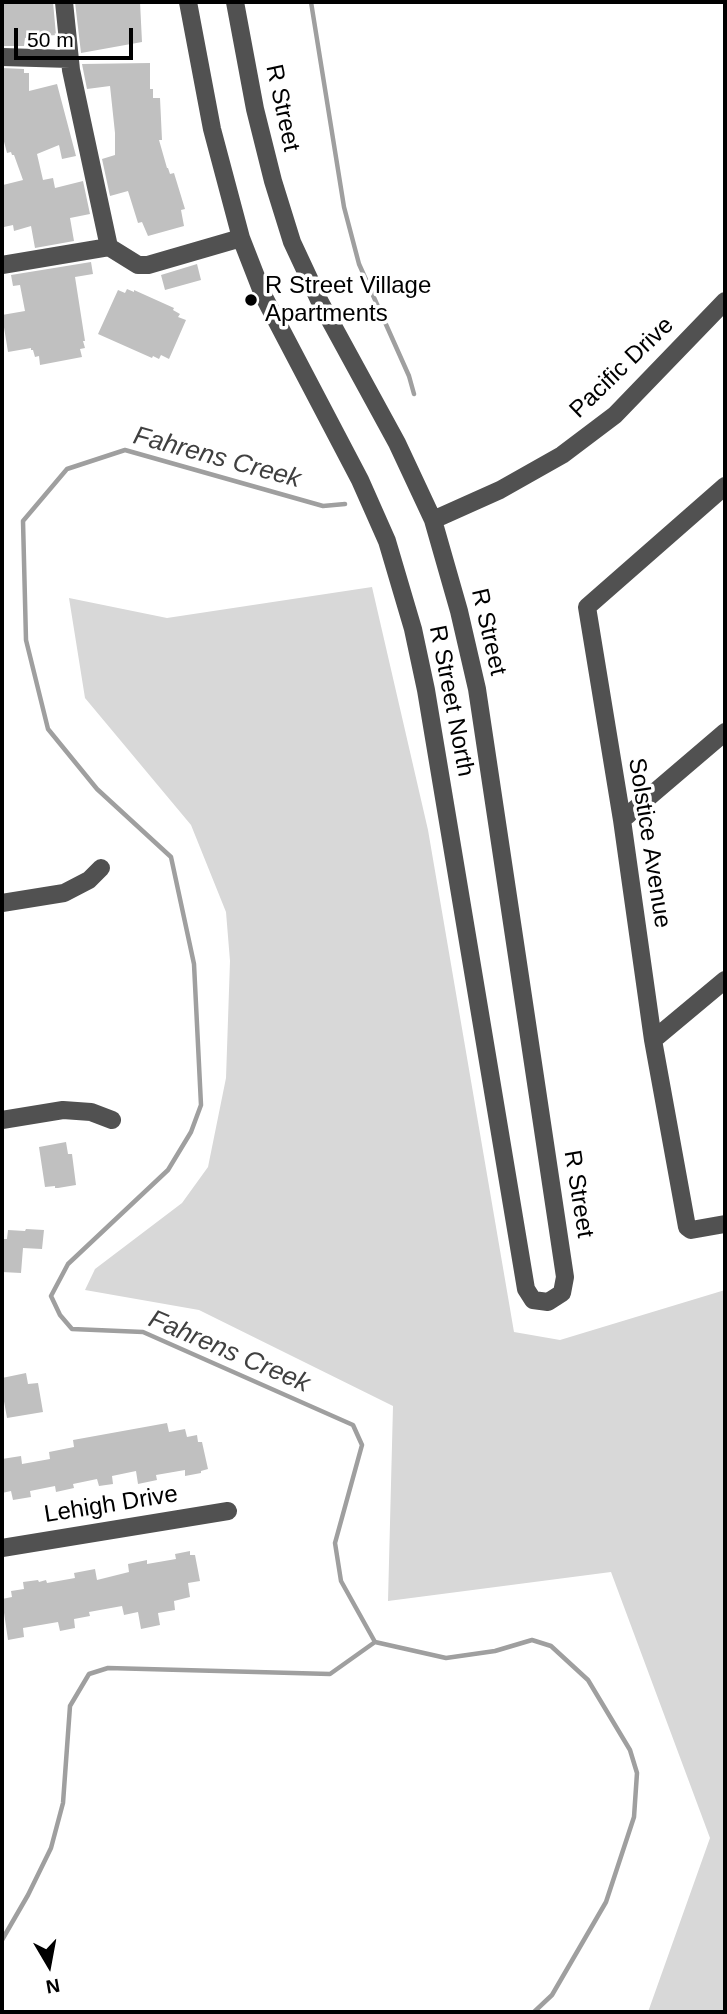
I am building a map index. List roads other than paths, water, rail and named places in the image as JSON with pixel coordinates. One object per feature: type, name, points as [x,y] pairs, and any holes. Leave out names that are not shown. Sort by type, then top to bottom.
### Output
[{"type":"street","points":[[64,2],[70,59],[109,247]]},
{"type":"street","name":"R Street North","points":[[188,2],[212,129],[241,238],[264,297],[360,480],[387,541],[413,629],[426,690],[526,1289],[533,1300],[548,1303]]},
{"type":"street","name":"R Street","points":[[236,2],[255,109],[292,242],[320,302],[397,443],[433,520],[459,611],[477,689],[564,1263],[562,1293],[548,1303]]},
{"type":"street","points":[[2,57],[70,59]]},
{"type":"street","points":[[2,265],[109,247],[138,265],[148,265],[241,238]]},
{"type":"street","name":"Pacific Drive","points":[[433,520],[500,490],[562,456],[615,415],[725,301]]},
{"type":"street","name":"Solstice Avenue","points":[[725,486],[587,607],[622,820],[653,1040],[687,1227],[691,1230],[725,1224]]},
{"type":"street","points":[[622,820],[725,732]]},
{"type":"street","points":[[2,903],[64,893],[89,880],[101,867]]},
{"type":"street","points":[[653,1040],[725,980]]},
{"type":"street","points":[[2,1120],[63,1110],[91,1112],[112,1120]]},
{"type":"street","name":"Lehigh Drive","points":[[2,1548],[228,1511]]},
{"type":"waterway","name":"Fahrens Creek","points":[[311,2],[344,207],[359,264],[409,376],[414,394]]},
{"type":"waterway","name":"Fahrens Creek","points":[[345,504],[323,506],[125,450],[67,469],[23,521],[26,640],[48,729],[97,789],[171,857],[194,964],[201,1105],[191,1132],[168,1170],[68,1264],[51,1296],[60,1315],[72,1329],[143,1332],[353,1425],[362,1445],[335,1543],[341,1581],[375,1642],[446,1658],[495,1651],[532,1640],[551,1646],[588,1680],[630,1750],[637,1773],[634,1817],[606,1902],[552,1995],[534,2012]]},
{"type":"waterway","points":[[2,1940],[51,1848],[63,1803],[70,1706],[89,1674],[108,1668],[330,1674],[375,1642]]},
{"type":"place","name":"R Street Village Apartments","points":[[251,300]]}]
